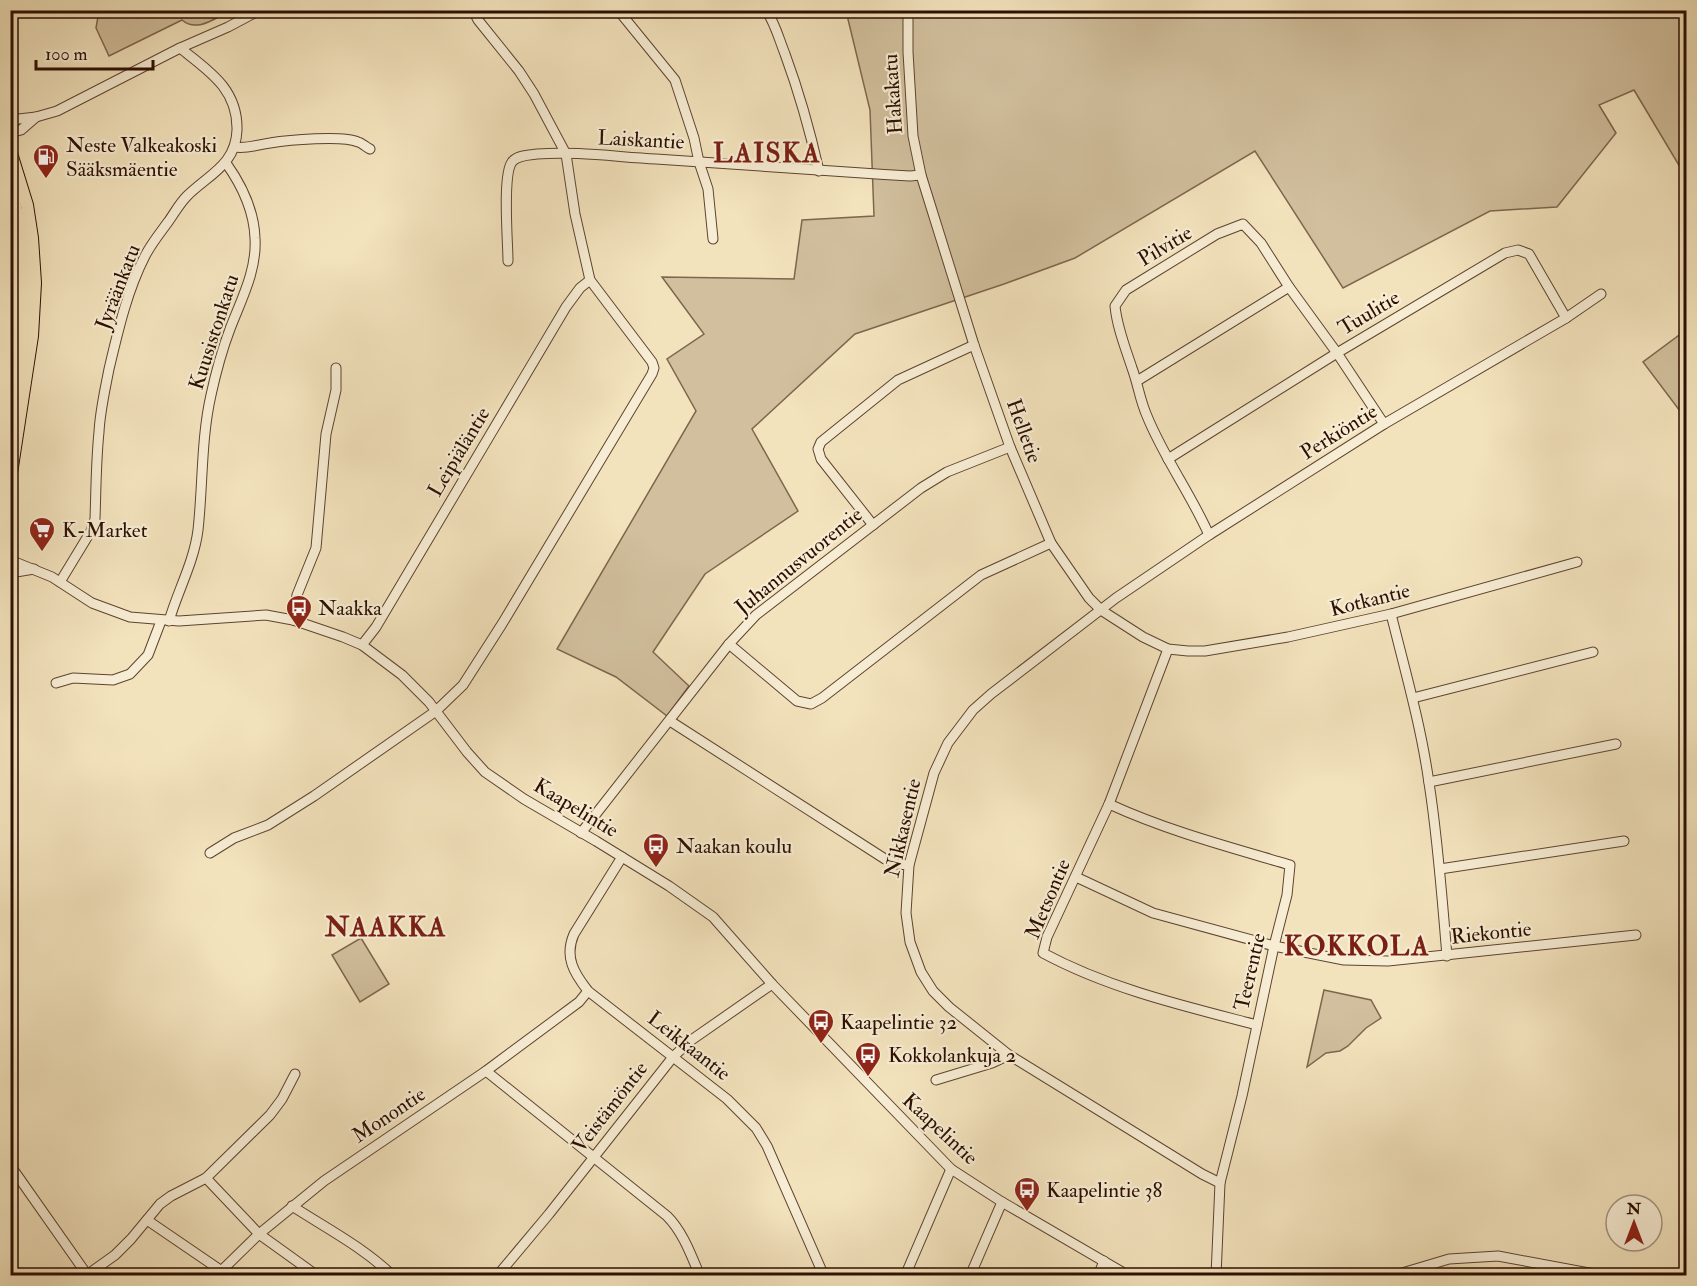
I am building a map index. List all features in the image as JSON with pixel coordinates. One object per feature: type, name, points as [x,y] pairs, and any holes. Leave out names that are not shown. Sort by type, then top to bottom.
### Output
[{"type":"main road","points":[[10,150],[27,205],[35,283],[32,336],[10,480]]},
{"type":"main road","points":[[10,186],[21,234],[24,292],[24,320],[10,415]]},
{"type":"street","points":[[10,120],[36,117],[57,111],[260,10]]},
{"type":"street","name":"Laiskantie","points":[[472,10],[519,70],[566,154],[819,171],[921,175]]},
{"type":"street","points":[[618,10],[675,80],[708,189],[713,239]]},
{"type":"street","points":[[766,10],[791,70],[807,119],[819,171]]},
{"type":"street","name":"Hakakatu","points":[[908,10],[908,52],[914,136],[921,175]]},
{"type":"street","name":"Jyräänkatu","points":[[60,582],[91,531],[95,519],[102,404],[125,306],[138,272],[145,255],[185,198],[226,163],[234,147],[237,129],[234,106],[227,91],[216,76],[180,48]]},
{"type":"street","points":[[10,133],[21,130],[36,117]]},
{"type":"street","points":[[234,147],[246,148],[301,140],[340,139],[357,141],[370,149]]},
{"type":"street","points":[[210,853],[234,838],[268,825],[314,796],[436,711],[463,685],[652,374],[654,368],[640,346],[590,280],[575,214],[566,154],[522,156],[514,160],[509,168],[507,183],[508,261]]},
{"type":"street","name":"Kuusistonkatu","points":[[56,683],[73,678],[112,680],[130,674],[148,655],[191,562],[198,531],[205,429],[211,395],[221,356],[251,275],[254,258],[255,238],[251,214],[237,178],[226,163]]},
{"type":"street","name":"Helletie","points":[[921,175],[974,345],[1010,447],[1051,543],[1089,598],[1101,610],[1135,633],[1168,649]]},
{"type":"street","name":"Pilvitie","points":[[1209,535],[1201,515],[1168,459],[1146,415],[1116,319],[1115,306],[1126,290],[1218,234],[1243,224],[1261,243],[1384,424]]},
{"type":"street","name":"Tuulitie","points":[[1168,459],[1337,353],[1505,253],[1518,250],[1528,254],[1566,318]]},
{"type":"street","name":"Leipiäläntie","points":[[362,645],[384,614],[566,307],[580,288],[590,280]]},
{"type":"street","points":[[1137,381],[1289,287]]},
{"type":"street","name":"Perkiöntie","points":[[1101,610],[1209,535],[1384,424],[1566,318],[1601,294]]},
{"type":"street","points":[[873,525],[821,459],[818,448],[821,442],[898,380],[974,345]]},
{"type":"street","points":[[293,620],[297,595],[316,548],[326,434],[336,390],[336,368]]},
{"type":"street","name":"Juhannusvuorentie","points":[[582,832],[729,644],[756,615],[921,488],[947,472],[1010,447]]},
{"type":"street","points":[[729,644],[797,701],[811,704],[822,698],[981,575],[1051,543]]},
{"type":"street","name":"Kaapelintie","points":[[10,560],[52,577],[92,603],[130,617],[165,621],[266,615],[293,620],[343,636],[362,645],[402,675],[436,711],[485,772],[524,799],[582,832],[706,911],[772,984],[951,1169],[1002,1202],[1129,1275]]},
{"type":"street","name":"Kotkantie","points":[[1168,649],[1188,651],[1222,649],[1288,637],[1391,614],[1577,562]]},
{"type":"street","points":[[10,573],[34,570]]},
{"type":"street","name":"Nikkasentie","points":[[1101,610],[991,694],[973,710],[948,743],[934,773],[909,865],[906,913],[910,942],[921,972],[933,991],[948,1007],[1009,1054],[1220,1184]]},
{"type":"street","points":[[1391,614],[1413,698],[1429,782],[1440,869],[1447,956]]},
{"type":"street","name":"Metsontie","points":[[1168,649],[1109,804],[1047,937],[1043,953],[1113,984],[1257,1026]]},
{"type":"street","points":[[1413,698],[1593,652]]},
{"type":"street","points":[[670,721],[885,859],[897,864],[909,865]]},
{"type":"street","points":[[1429,782],[1616,744]]},
{"type":"street","name":"Teerentie","points":[[1109,804],[1173,830],[1290,865],[1287,895],[1220,1184],[1216,1275]]},
{"type":"street","points":[[1440,869],[1624,841]]},
{"type":"street","name":"Leikkaantie","points":[[622,857],[570,944],[571,960],[577,977],[588,991],[727,1099],[756,1128],[767,1146],[824,1275]]},
{"type":"street","name":"Riekontie","points":[[1076,877],[1153,913],[1274,946],[1344,960],[1388,961],[1447,956],[1636,935]]},
{"type":"street","name":"Veistämöntie","points":[[497,1275],[549,1214],[673,1056],[690,1041],[772,984]]},
{"type":"street","name":"Monontie","points":[[222,1274],[259,1234],[324,1181],[486,1071],[579,1002],[588,991]]},
{"type":"street","points":[[936,1080],[992,1063],[1009,1054]]},
{"type":"street","points":[[486,1071],[673,1222],[700,1275]]},
{"type":"street","points":[[10,1165],[88,1275],[115,1255],[160,1204],[206,1178],[270,1115],[282,1100],[295,1074]]},
{"type":"street","points":[[905,1275],[951,1169]]},
{"type":"street","points":[[206,1178],[259,1234],[316,1275]]},
{"type":"street","points":[[970,1275],[1002,1202]]},
{"type":"street","points":[[292,1206],[359,1247],[393,1275]]},
{"type":"street","points":[[147,1220],[222,1274]]},
{"type":"street","points":[[1392,1275],[1449,1259],[1498,1256],[1605,1275]]},
{"type":"street","points":[[1098,1275],[1104,1261]]},
{"type":"shaded area","points":[[99,10],[230,11],[200,25],[188,24],[182,20],[109,56],[96,28]]},
{"type":"shaded area","points":[[846,11],[1686,11],[1686,177],[1634,90],[1599,105],[1616,133],[1557,207],[1490,211],[1343,288],[1255,151],[1075,258],[855,334],[752,429],[798,511],[705,574],[653,652],[689,686],[667,716],[616,677],[557,649],[696,411],[667,359],[704,334],[662,277],[794,279],[802,220],[874,216],[870,110]]},
{"type":"shaded area","points":[[1686,330],[1686,419],[1643,362]]},
{"type":"shaded area","points":[[361,938],[389,984],[360,1002],[332,955]]},
{"type":"shaded area","points":[[1324,990],[1371,1000],[1381,1018],[1366,1028],[1348,1046],[1340,1051],[1326,1053],[1307,1067]]},
{"type":"place","name":"Neste Valkeakoski Sääksmäentie","points":[[46,180]]},
{"type":"place","name":"K-Market","points":[[42,553]]},
{"type":"place","name":"Naakka","points":[[299,631]]},
{"type":"place","name":"Naakan koulu","points":[[656,869]]},
{"type":"place","name":"Kaapelintie 32","points":[[821,1045]]},
{"type":"place","name":"Kokkolankuja 2","points":[[868,1078]]},
{"type":"place","name":"Kaapelintie 38","points":[[1027,1213]]},
{"type":"district","name":"LAISKA","points":[[767,153]]},
{"type":"district","name":"NAAKKA","points":[[386,927]]},
{"type":"district","name":"KOKKOLA","points":[[1357,946]]}]
